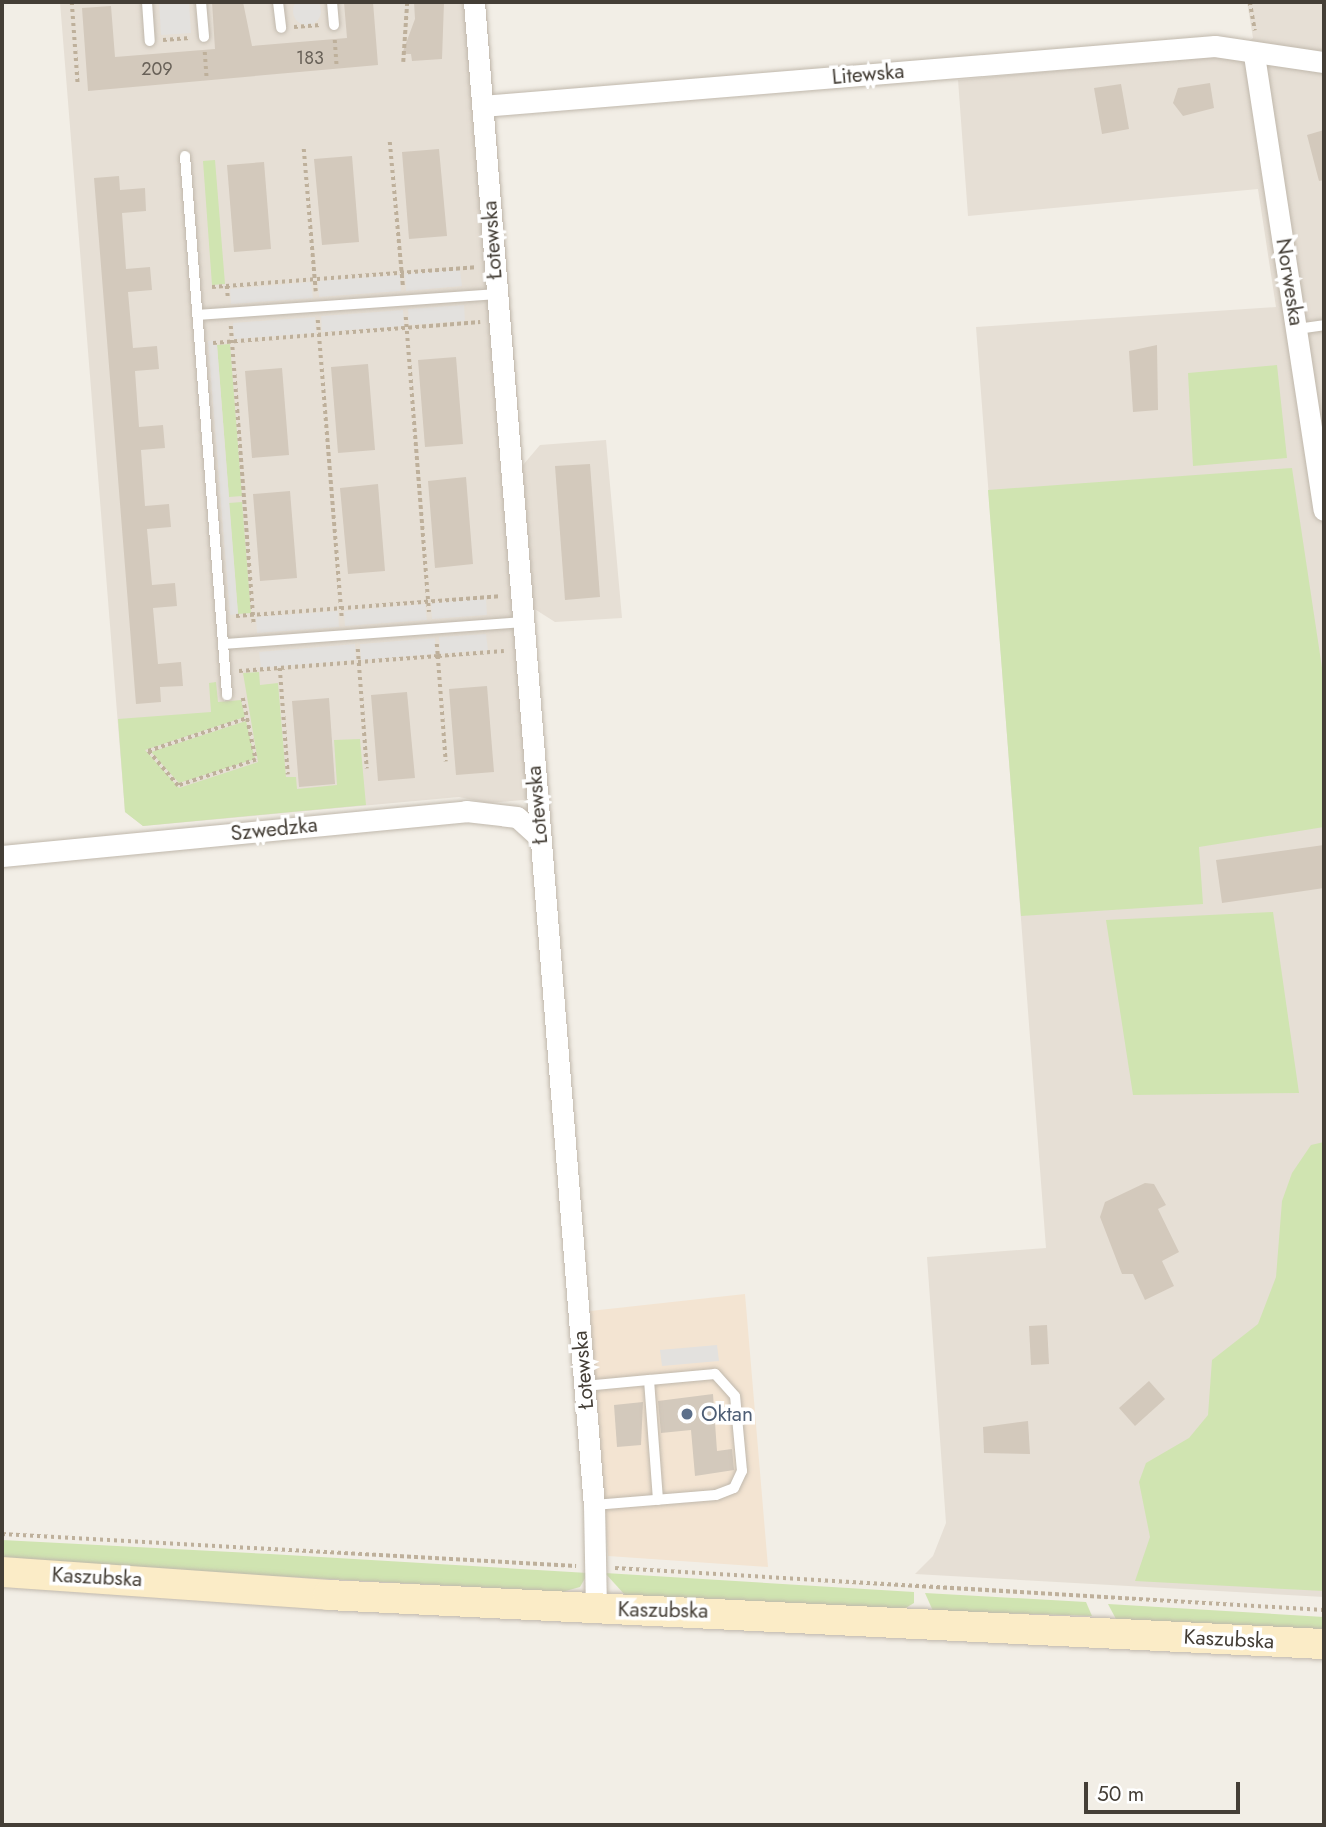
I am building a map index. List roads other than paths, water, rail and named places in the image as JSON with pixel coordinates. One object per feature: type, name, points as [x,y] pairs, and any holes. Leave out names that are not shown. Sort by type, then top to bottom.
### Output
[{"type":"main road","name":"Kaszubska","points":[[2,1572],[596,1609],[837,1615],[1324,1644]]},
{"type":"street","name":"Łotewska","points":[[474,2],[594,1505],[596,1609]]},
{"type":"street","name":"Litewska","points":[[482,106],[1214,46],[1255,46],[1324,62]]},
{"type":"street","name":"Norweska","points":[[1255,46],[1324,510]]},
{"type":"street","name":"Szwedzka","points":[[2,856],[466,811],[517,817],[539,837]]},
{"type":"lane","points":[[147,2],[150,41]]},
{"type":"lane","points":[[201,2],[204,37]]},
{"type":"lane","points":[[278,2],[281,28]]},
{"type":"lane","points":[[332,2],[334,24]]},
{"type":"lane","points":[[186,156],[227,695]]},
{"type":"lane","points":[[198,315],[496,294]]},
{"type":"lane","points":[[1297,329],[1324,325]]},
{"type":"lane","points":[[224,644],[522,622]]},
{"type":"lane","points":[[584,1386],[715,1374],[725,1380],[735,1396],[742,1471],[726,1492],[594,1505]]},
{"type":"lane","points":[[649,1380],[658,1500]]},
{"type":"place","name":"Oktan","points":[[687,1414]]}]
